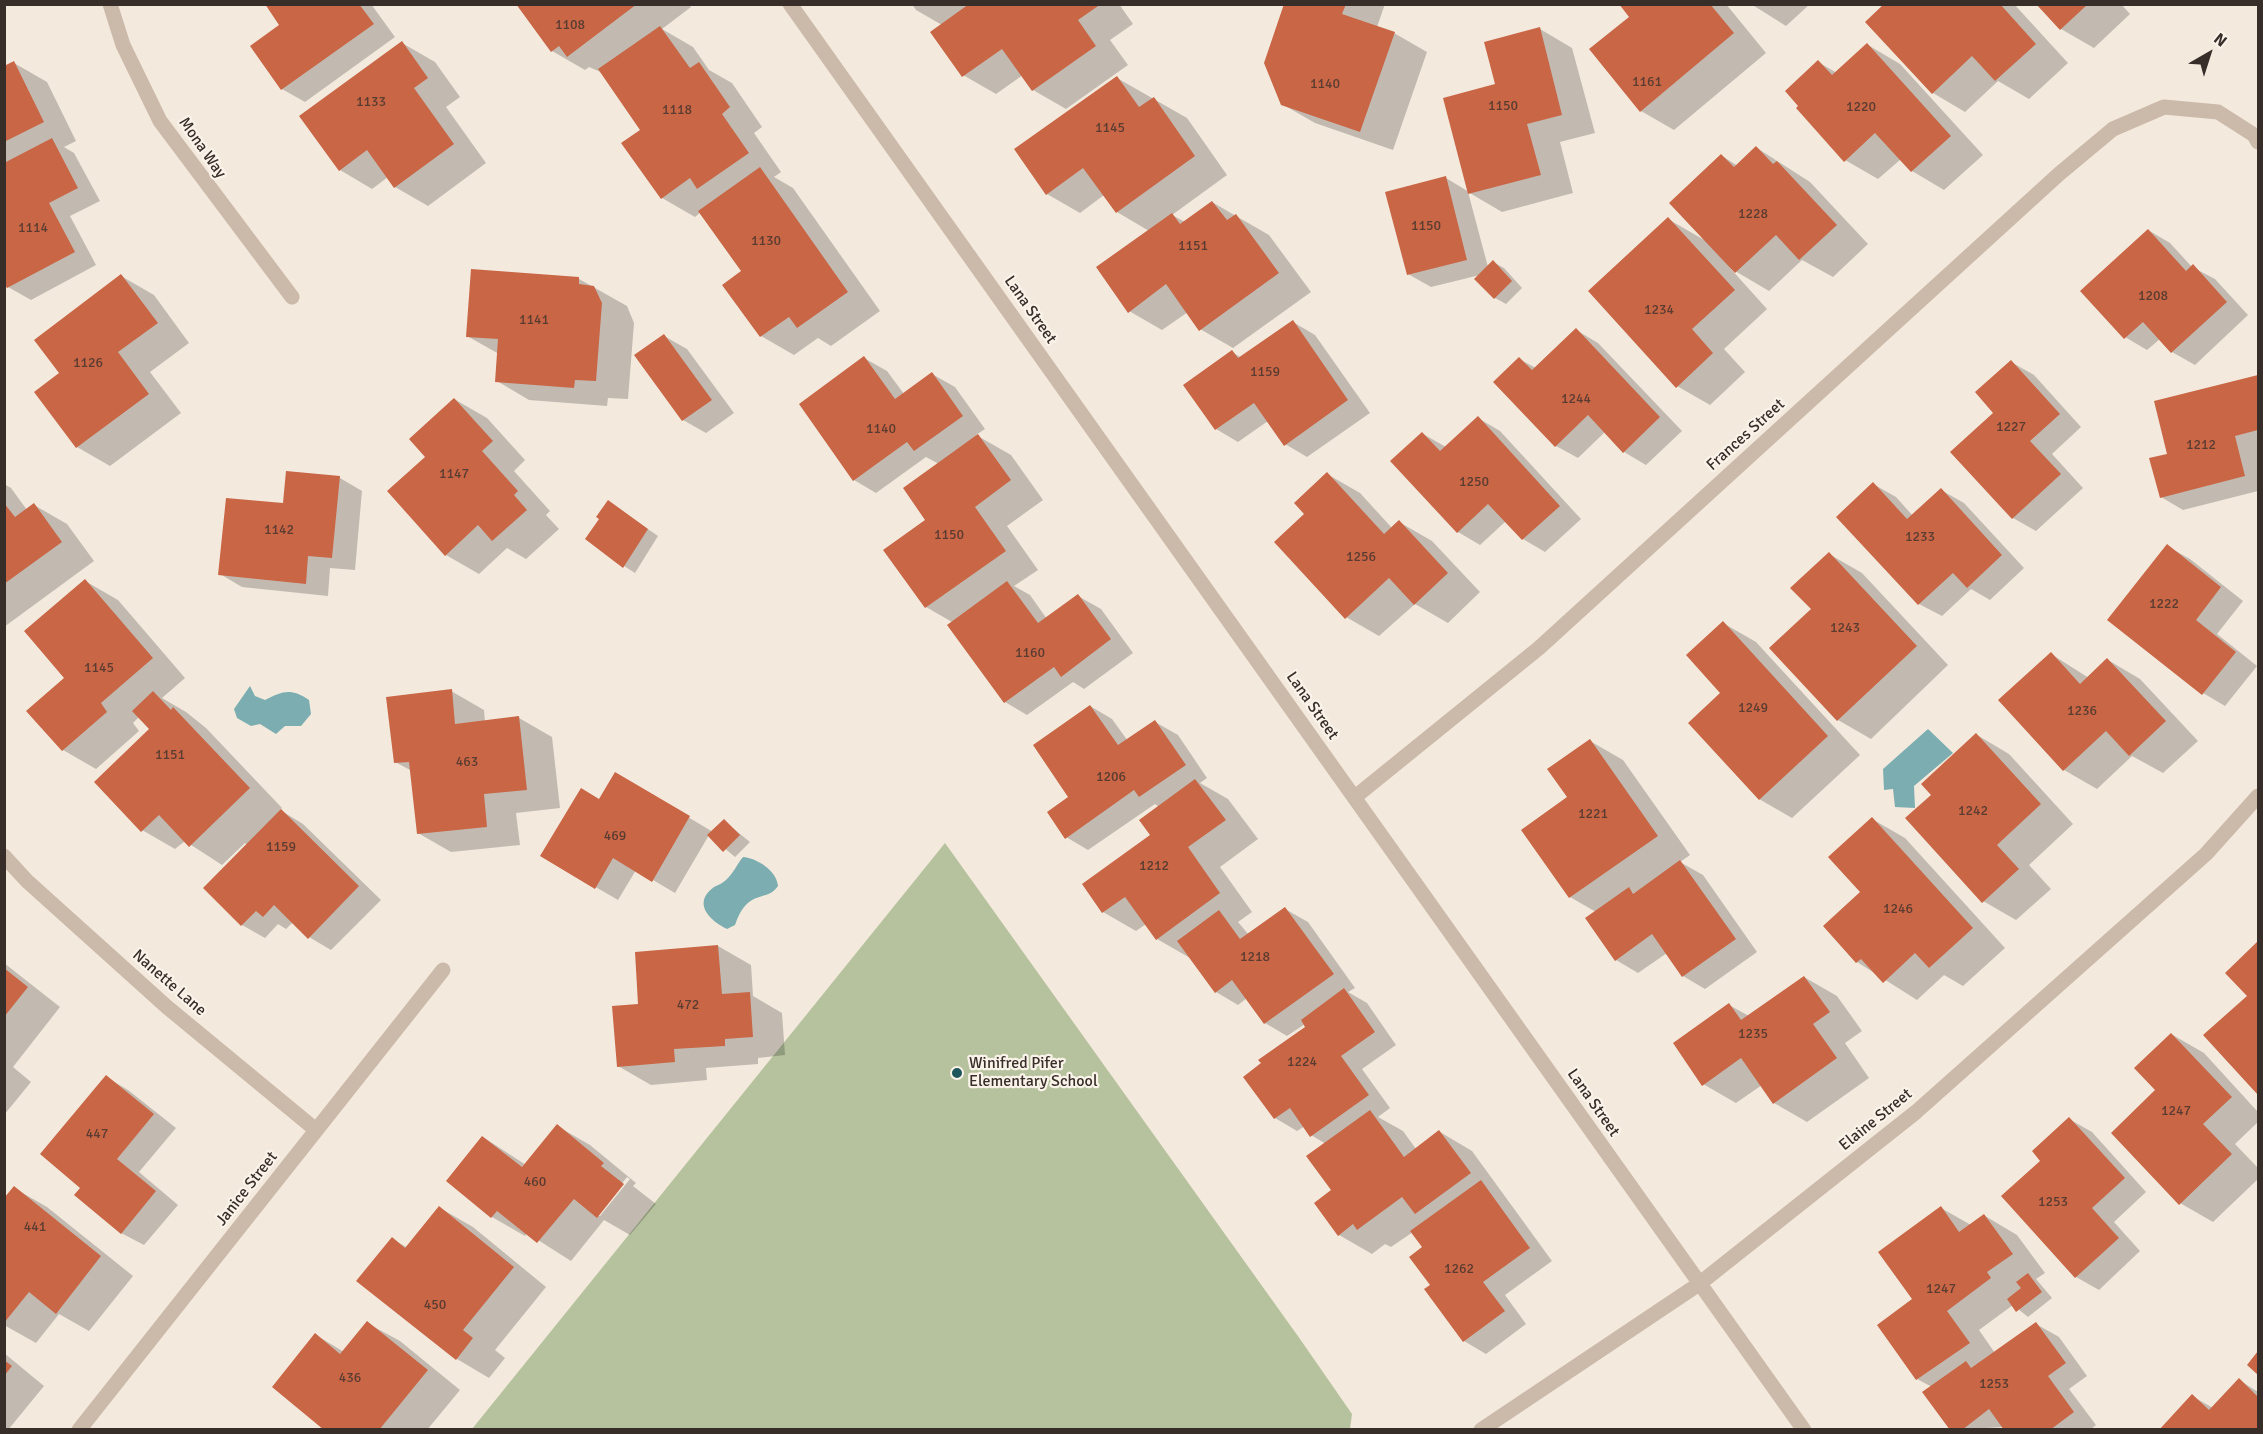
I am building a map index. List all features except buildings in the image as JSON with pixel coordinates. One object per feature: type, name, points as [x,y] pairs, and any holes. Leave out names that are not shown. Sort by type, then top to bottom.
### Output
[{"type":"street","name":"Mona Way","points":[[110,4],[123,45],[160,121],[292,297]]},
{"type":"street","name":"Lana Street","points":[[790,4],[1804,1430]]},
{"type":"street","name":"Frances Street","points":[[1355,797],[1539,648],[2059,174],[2113,129],[2164,107],[2218,112],[2254,135],[2259,142]]},
{"type":"street","name":"Elaine Street","points":[[1481,1430],[1699,1284],[1916,1112],[2206,854],[2259,796]]},
{"type":"street","name":"Nanette Lane","points":[[4,856],[27,881],[167,1008],[316,1130]]},
{"type":"street","name":"Janice Street","points":[[79,1430],[443,970]]},
{"type":"green space","name":"Winifred Pifer Elementary School","points":[[945,843],[1352,1414],[1350,1429],[472,1429]]},
{"type":"water","points":[[250,686],[255,696],[265,700],[287,692],[303,696],[309,700],[311,714],[301,726],[285,726],[276,734],[260,724],[251,726],[237,718],[234,709]]},
{"type":"water","points":[[1928,729],[1953,753],[1914,786],[1915,808],[1895,807],[1893,789],[1884,790],[1883,769]]},
{"type":"water","points":[[743,857],[754,860],[770,870],[778,886],[774,891],[751,900],[740,913],[735,925],[727,929],[709,916],[704,899],[714,887],[728,878]]},
{"type":"place","name":"Winifred Pifer Elementary School","points":[[957,1073]]}]
